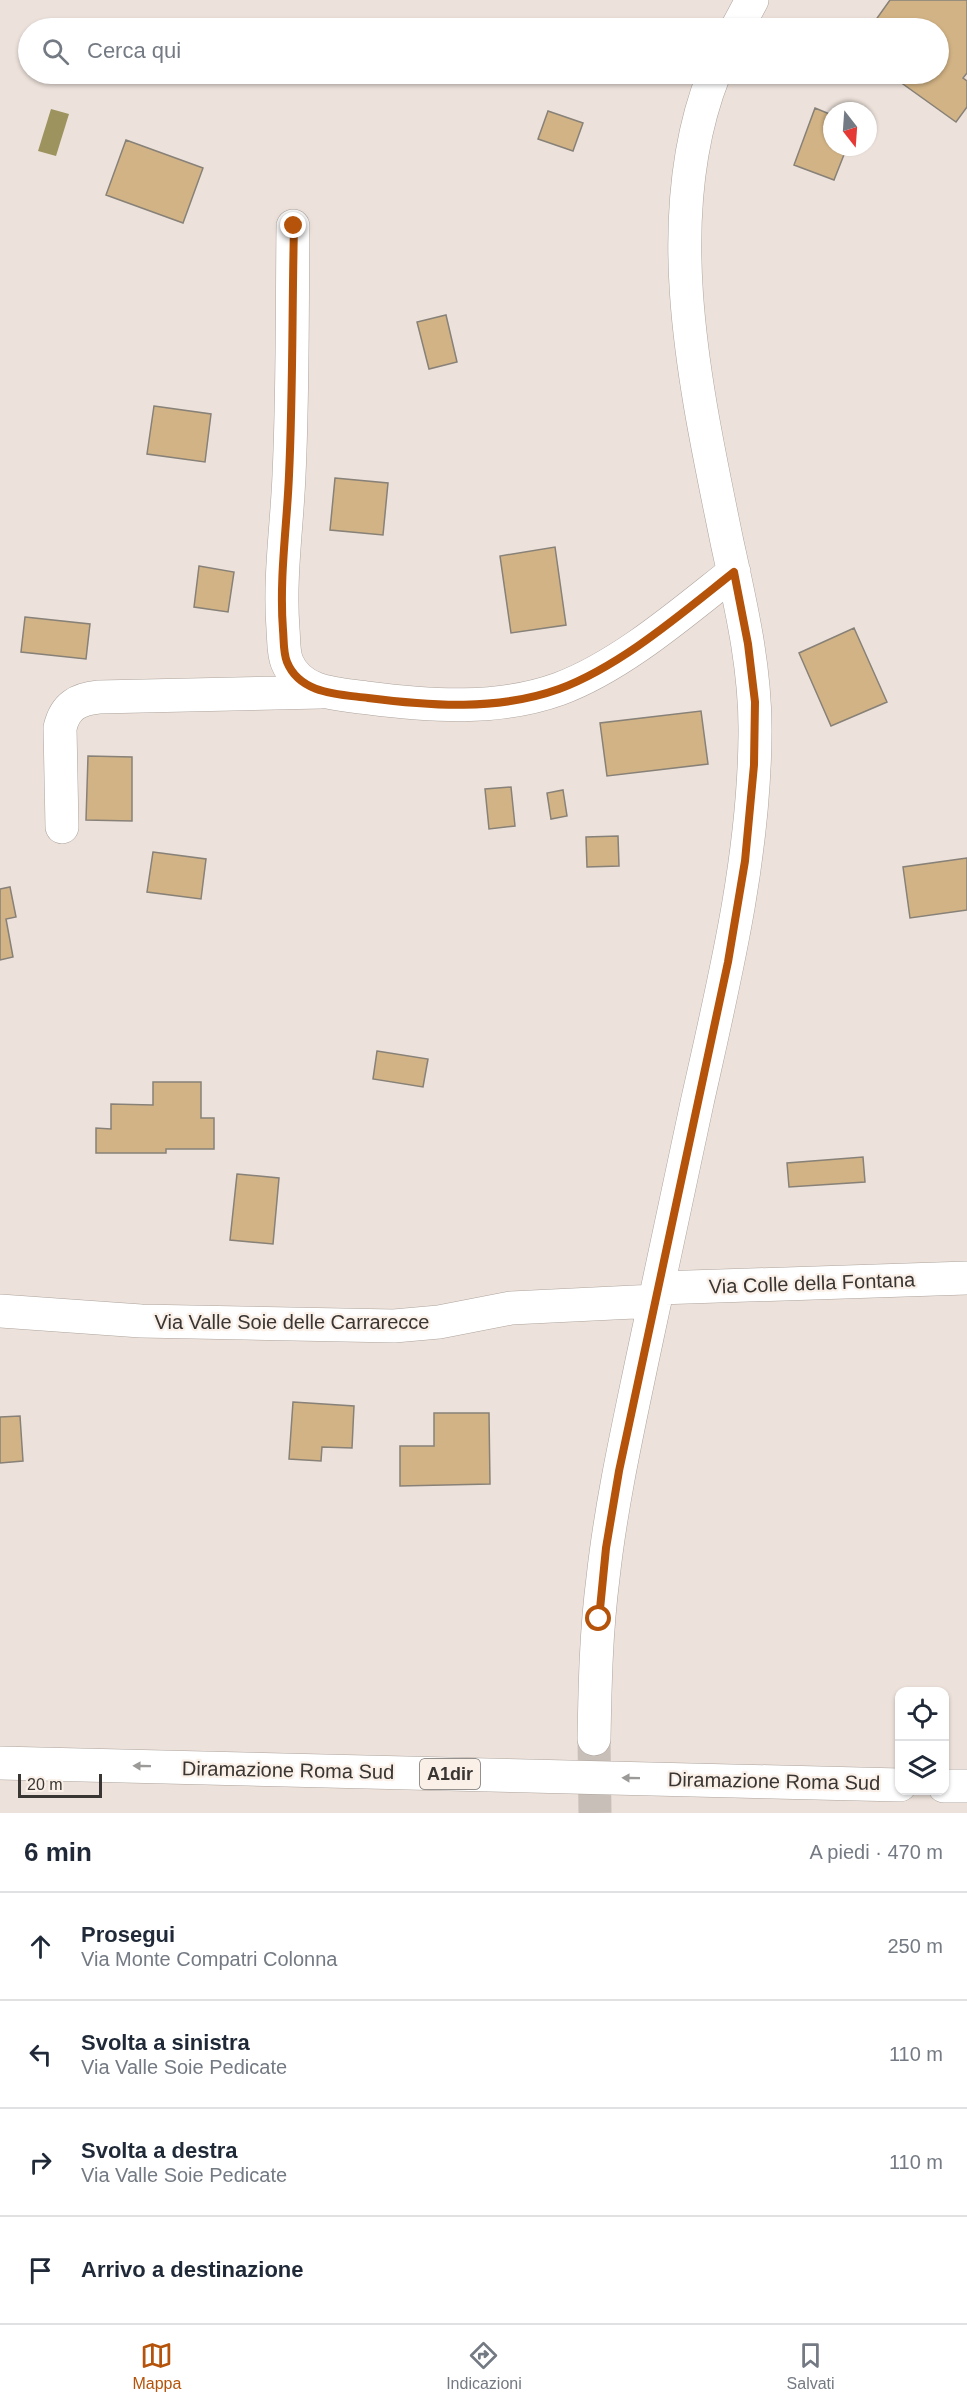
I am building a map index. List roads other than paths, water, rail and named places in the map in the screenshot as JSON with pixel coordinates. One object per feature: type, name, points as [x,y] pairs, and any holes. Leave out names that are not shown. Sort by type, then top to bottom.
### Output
[{"type":"main road","points":[[742,18],[752,0]]},
{"type":"main road","points":[[594,1739],[599,1619],[606,1548],[619,1471],[728,962],[750,823],[755,757],[754,690],[748,644],[697,384],[690,334],[686,276],[690,169],[698,119],[710,84]]},
{"type":"main road","points":[[294,226],[290,457],[280,601],[286,660],[293,674],[321,692]]},
{"type":"main road","points":[[62,827],[60,728],[65,712],[77,702],[99,697],[321,692],[435,704],[498,702],[543,694],[571,684],[616,659],[670,622],[734,572]]},
{"type":"main road","name":"Via Colle della Fontana","points":[[656,1294],[967,1278]]},
{"type":"main road","name":"Via Valle Soie delle Carrarecce","points":[[0,1311],[152,1322],[401,1326],[439,1322],[512,1308],[656,1294]]},
{"type":"main road","name":"Diramazione Roma Sud","points":[[0,1763],[895,1785]]},
{"type":"main road","points":[[949,1786],[967,1786]]},
{"type":"tunnel","points":[[594,1739],[595,1813]]}]
